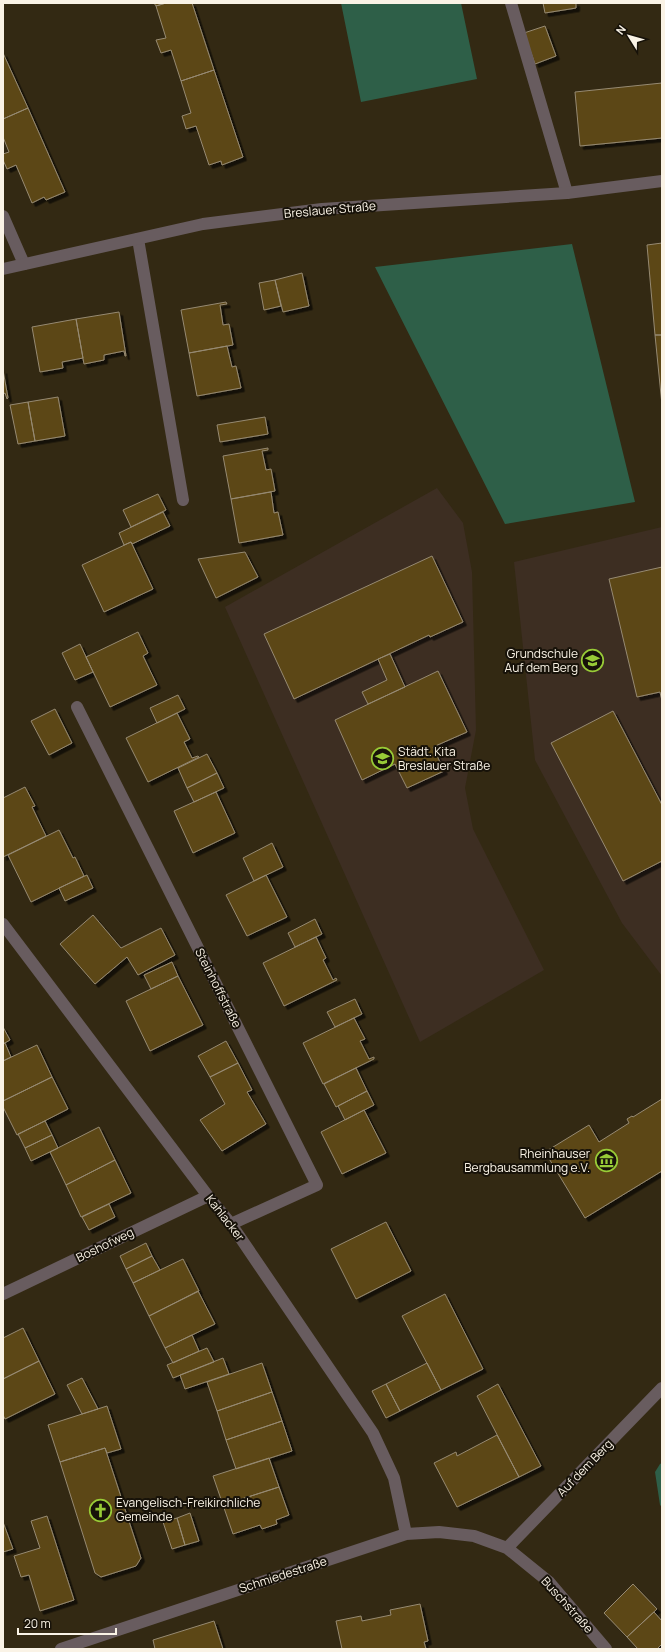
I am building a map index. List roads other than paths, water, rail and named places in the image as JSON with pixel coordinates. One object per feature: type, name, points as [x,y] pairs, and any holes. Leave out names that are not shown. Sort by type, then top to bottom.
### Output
[{"type":"street","points":[[511,3],[567,194]]},
{"type":"street","name":"Breslauer Straße","points":[[3,269],[204,224],[322,209],[567,194],[662,182]]},
{"type":"street","points":[[3,216],[24,264]]},
{"type":"street","points":[[138,239],[183,500]]},
{"type":"street","name":"Steinhoffstraße","points":[[77,707],[317,1185],[231,1224]]},
{"type":"street","name":"Kahlacker","points":[[3,924],[208,1196],[231,1224],[373,1433],[394,1478],[406,1534]]},
{"type":"street","name":"Boshofweg","points":[[3,1294],[208,1196]]},
{"type":"street","name":"Auf dem Berg","points":[[507,1548],[662,1388]]},
{"type":"street","name":"Schmiedestraße","points":[[60,1649],[406,1534],[439,1532],[474,1536],[507,1548]]},
{"type":"street","name":"Buschstraße","points":[[507,1548],[550,1582],[606,1649]]},
{"type":"place","name":"Grundschule Auf dem Berg","points":[[593,661]]},
{"type":"place","name":"Städt. Kita Breslauer Straße","points":[[382,759]]},
{"type":"place","name":"Rheinhauser Bergbausammlung e.V.","points":[[606,1161]]},
{"type":"place","name":"Evangelisch-Freikirchliche Gemeinde","points":[[100,1510]]}]
